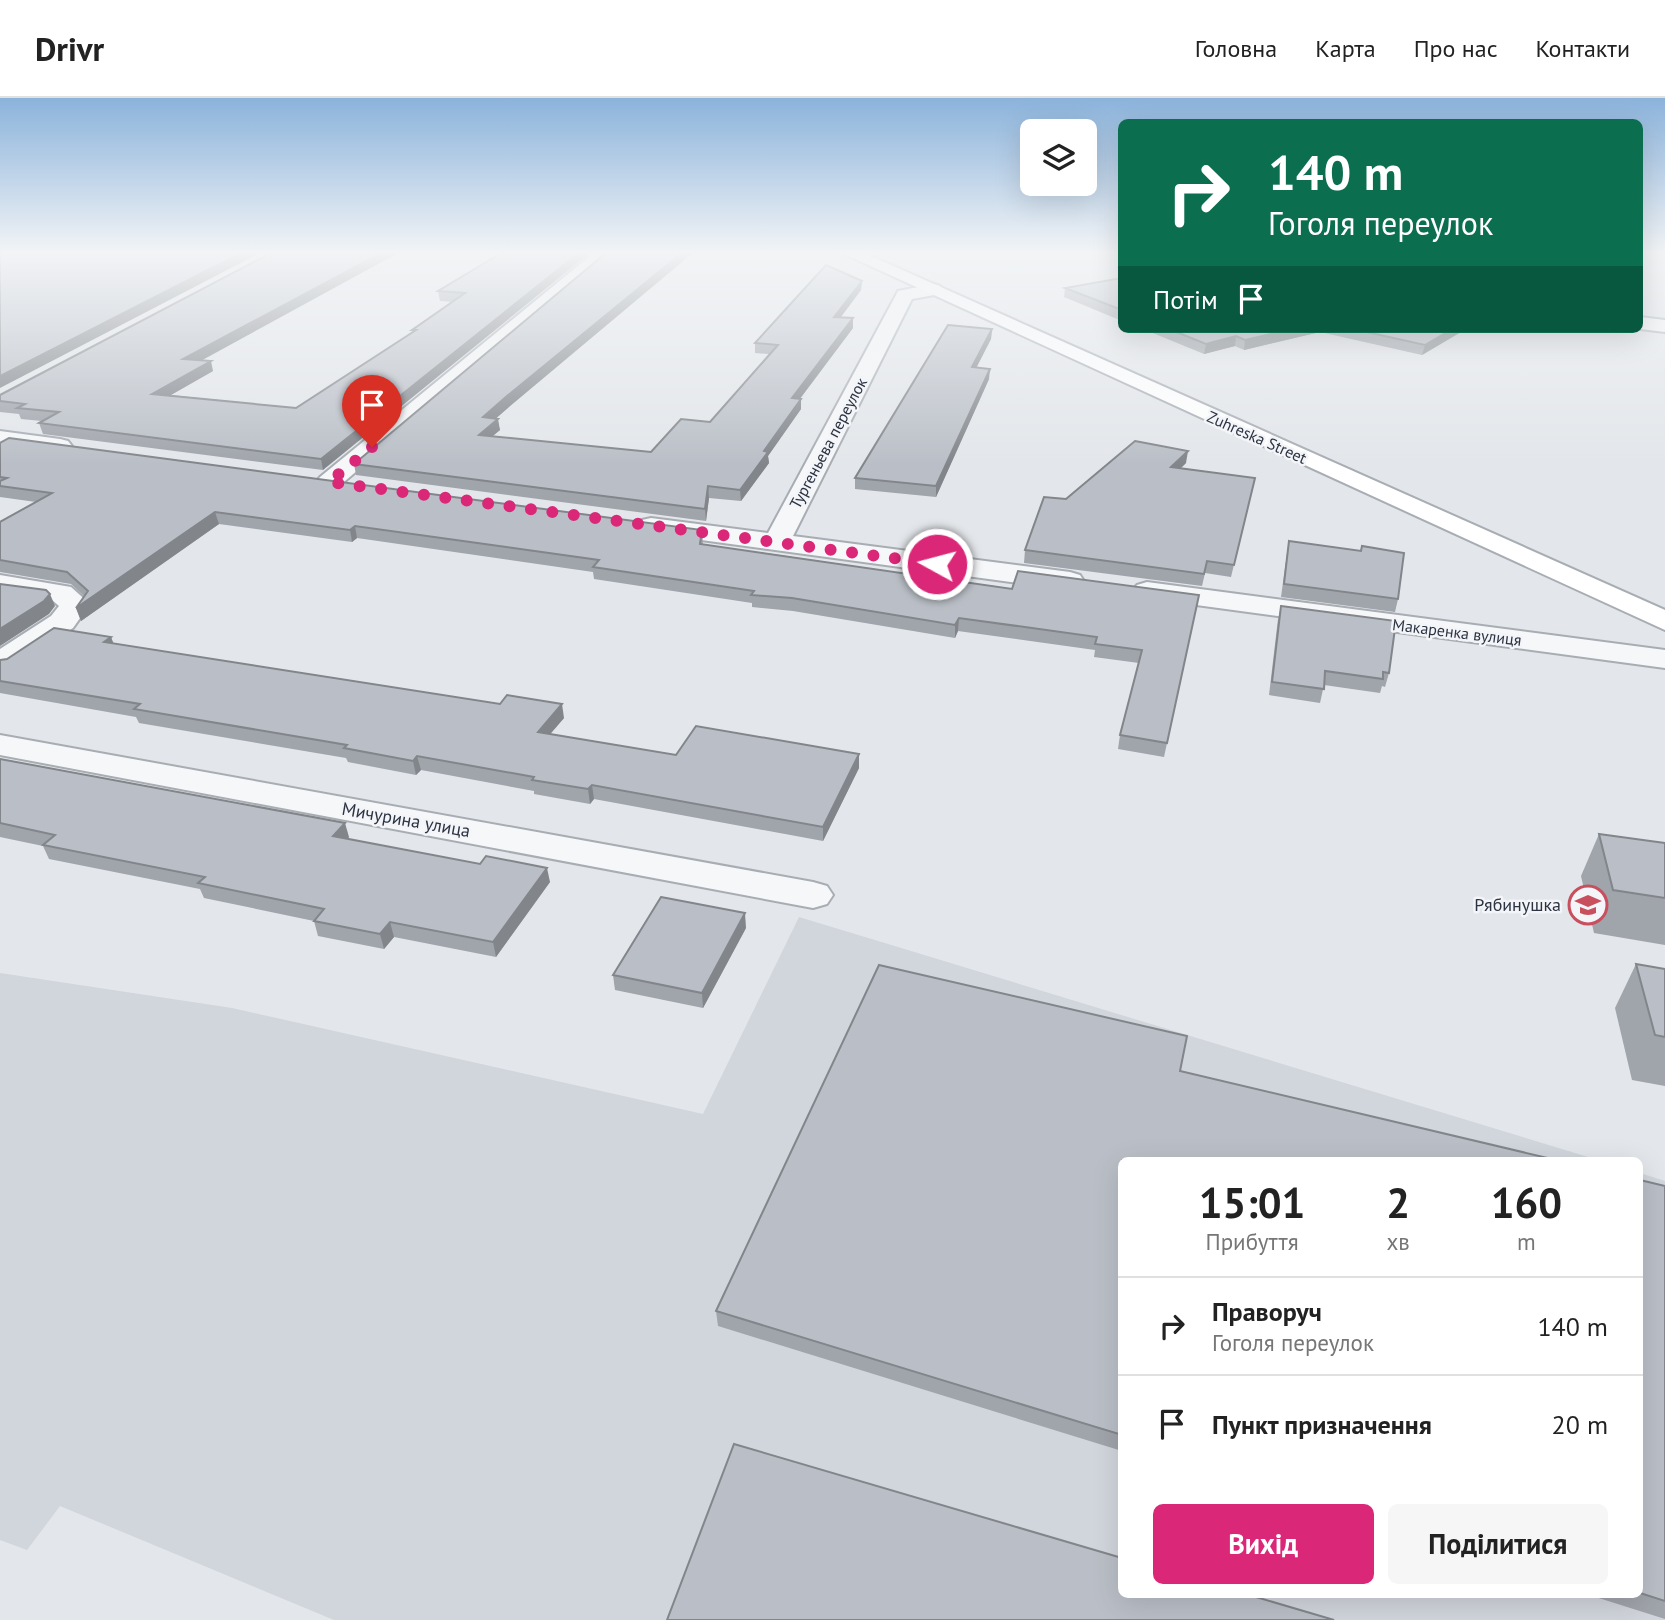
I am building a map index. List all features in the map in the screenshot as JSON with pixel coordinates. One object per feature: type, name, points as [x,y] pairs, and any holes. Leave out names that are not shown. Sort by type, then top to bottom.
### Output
[{"type":"street","points":[[329,482],[520,323]]},
{"type":"street","name":"Тургеньева переулок","points":[[776,543],[890,323]]},
{"type":"street","name":"Zuhreska Street","points":[[1007,323],[1665,621]]},
{"type":"street","points":[[1643,323],[1665,326]]},
{"type":"street","points":[[0,438],[82,449]]},
{"type":"street","points":[[302,479],[370,488]]},
{"type":"street","points":[[627,523],[1090,584]]},
{"type":"street","points":[[0,584],[61,593],[75,604],[62,622],[0,663]]},
{"type":"street","name":"Макаренка вулиця","points":[[1118,587],[1665,659]]},
{"type":"street","name":"Мичурина улица","points":[[0,745],[813,895]]},
{"type":"shaded area","points":[[799,917],[1588,1157],[1118,1157],[1118,1598],[1643,1598],[1643,1174],[1665,1181],[1665,1620],[334,1620],[60,1506],[27,1550],[0,1540],[0,973],[232,1008],[703,1114]]},
{"type":"building","points":[[0,323],[104,323],[0,376]]},
{"type":"building","points":[[137,323],[250,323],[183,359],[211,361],[152,394],[296,408],[416,330],[412,330],[422,323],[491,323],[321,459],[39,423],[59,412],[17,408],[25,404],[0,401],[0,395]]},
{"type":"building","points":[[522,323],[596,323],[483,417],[498,419],[479,435],[651,452],[681,419],[710,422],[778,345],[755,343],[773,323],[849,323],[792,398],[801,399],[740,490],[708,486],[705,509],[354,464]]},
{"type":"building","points":[[948,325],[992,329],[972,367],[990,369],[936,486],[855,478]]},
{"type":"building","points":[[1179,333],[1276,333],[1245,340],[1236,336],[1206,344]]},
{"type":"building","points":[[1371,333],[1445,333],[1425,345]]},
{"type":"building","points":[[9,438],[702,530],[700,544],[1012,589],[1018,571],[1199,595],[1167,743],[1120,735],[1142,650],[1095,644],[1097,637],[959,618],[955,625],[792,598],[751,595],[754,591],[593,567],[599,560],[355,526],[350,530],[215,512],[76,608],[88,591],[67,572],[0,560],[0,522],[52,493],[0,486],[0,481],[7,478],[0,477],[0,443]]},
{"type":"building","points":[[1135,441],[1188,451],[1171,467],[1255,478],[1234,565],[1207,561],[1204,574],[1025,550],[1044,497],[1066,499]]},
{"type":"building","points":[[1289,541],[1361,551],[1362,546],[1404,553],[1398,599],[1284,584]]},
{"type":"building","points":[[0,584],[46,590],[50,594],[44,601],[0,629]]},
{"type":"building","points":[[1281,606],[1396,621],[1389,673],[1383,672],[1383,679],[1325,671],[1324,689],[1272,682]]},
{"type":"building","points":[[54,628],[111,637],[104,642],[500,704],[507,695],[562,704],[538,732],[676,755],[696,726],[859,754],[823,827],[592,785],[588,789],[532,780],[534,777],[417,756],[413,761],[344,748],[347,745],[134,709],[140,704],[0,681],[0,660],[7,659]]},
{"type":"building","points":[[0,759],[345,823],[333,836],[480,864],[486,856],[547,868],[493,942],[390,922],[380,934],[314,921],[324,909],[198,883],[205,877],[43,845],[55,835],[0,823]]},
{"type":"building","points":[[1599,834],[1665,843],[1665,898],[1613,890]]},
{"type":"building","points":[[661,897],[745,913],[702,993],[613,975]]},
{"type":"building","points":[[1636,964],[1665,969],[1665,1037],[1655,1035]]},
{"type":"building","points":[[879,965],[1187,1036],[1180,1071],[1543,1157],[1118,1157],[1118,1434],[716,1311]]},
{"type":"building","points":[[1643,1181],[1665,1186],[1665,1601],[1643,1594]]},
{"type":"building","points":[[734,1444],[1118,1557],[1118,1598],[1260,1598],[1334,1620],[667,1620]]},
{"type":"place","name":"Рябинушка","points":[[1588,905]]},
{"type":"route","points":[[372,447],[329,482],[937,564]]}]
